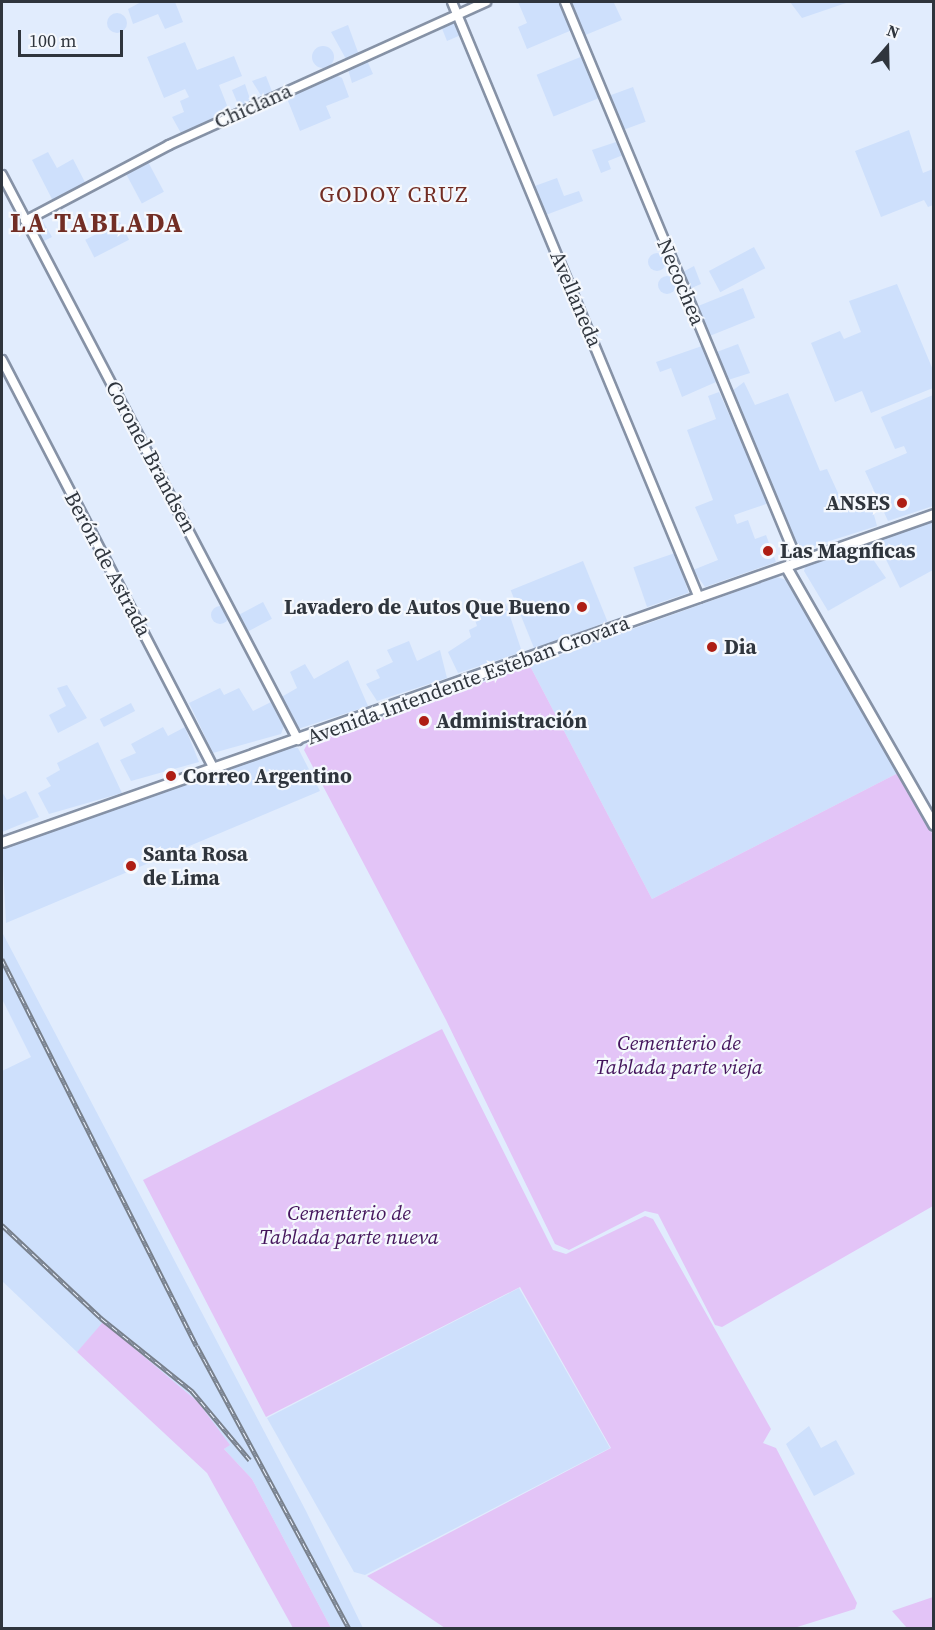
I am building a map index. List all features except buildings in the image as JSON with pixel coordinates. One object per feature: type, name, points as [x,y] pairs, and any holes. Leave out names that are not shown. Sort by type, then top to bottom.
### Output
[{"type":"main road","name":"Avenida Intendente Esteban Crovara","points":[[2,842],[298,740],[933,514]]},
{"type":"main road","points":[[786,567],[933,825]]},
{"type":"street","name":"Avellaneda","points":[[452,2],[699,598]]},
{"type":"street","name":"Chiclana","points":[[25,221],[169,145],[486,2]]},
{"type":"street","name":"Necochea","points":[[565,2],[798,562]]},
{"type":"street","name":"Coronel Brandsen","points":[[2,175],[298,740]]},
{"type":"street","name":"Berón de Astrada","points":[[2,360],[214,769]]},
{"type":"shaded area","points":[[141,2],[175,2],[183,22],[165,29],[158,14],[133,24],[128,9]]},
{"type":"shaded area","points":[[518,2],[560,2],[572,30],[527,49],[518,27],[527,23]]},
{"type":"shaded area","points":[[568,2],[614,3],[622,20],[583,36]]},
{"type":"shaded area","points":[[790,2],[849,2],[802,18]]},
{"type":"shaded area","points":[[117,13],[124,16],[127,23],[124,30],[117,33],[110,30],[107,23],[110,16]]},
{"type":"shaded area","points":[[455,22],[461,35],[447,41],[441,26]]},
{"type":"shaded area","points":[[348,25],[359,55],[346,59],[331,32]]},
{"type":"shaded area","points":[[185,42],[197,70],[234,56],[242,76],[219,85],[230,113],[182,135],[172,117],[184,112],[180,101],[189,97],[185,89],[164,98],[147,57]]},
{"type":"shaded area","points":[[323,46],[331,49],[334,57],[331,65],[323,68],[315,65],[312,57],[315,49]]},
{"type":"shaded area","points":[[583,56],[600,98],[553,116],[537,75]]},
{"type":"shaded area","points":[[366,58],[373,74],[352,83],[348,69]]},
{"type":"shaded area","points":[[333,74],[342,78],[349,97],[326,106],[331,118],[300,131],[286,96]]},
{"type":"shaded area","points":[[266,76],[273,94],[262,97],[252,81]]},
{"type":"shaded area","points":[[245,84],[250,99],[240,109],[232,90]]},
{"type":"shaded area","points":[[633,87],[646,122],[620,131],[608,96]]},
{"type":"shaded area","points":[[909,130],[923,173],[933,169],[933,205],[928,207],[924,200],[881,217],[855,151]]},
{"type":"shaded area","points":[[616,142],[623,155],[608,161],[611,169],[601,173],[592,150]]},
{"type":"shaded area","points":[[48,152],[57,168],[73,159],[86,184],[53,201],[32,160]]},
{"type":"shaded area","points":[[147,160],[164,192],[142,204],[125,172]]},
{"type":"shaded area","points":[[557,178],[564,196],[579,191],[583,201],[543,216],[532,187]]},
{"type":"shaded area","points":[[40,216],[52,237],[40,243],[31,223]]},
{"type":"shaded area","points":[[120,222],[129,240],[94,258],[85,240]]},
{"type":"shaded area","points":[[754,247],[765,268],[720,292],[709,271]]},
{"type":"shaded area","points":[[657,253],[663,256],[666,262],[663,268],[657,271],[651,268],[648,262],[651,256]]},
{"type":"shaded area","points":[[694,266],[701,284],[687,290],[681,273]]},
{"type":"shaded area","points":[[663,276],[671,276],[676,281],[674,292],[663,294],[658,289],[658,281]]},
{"type":"shaded area","points":[[897,284],[933,370],[933,388],[871,413],[862,391],[835,402],[811,343],[840,331],[844,339],[861,332],[849,301]]},
{"type":"shaded area","points":[[743,288],[755,318],[706,338],[694,308]]},
{"type":"shaded area","points":[[738,344],[750,373],[728,380],[714,353]]},
{"type":"shaded area","points":[[702,346],[716,382],[682,397],[671,368],[660,372],[656,362]]},
{"type":"shaded area","points":[[744,382],[755,405],[788,393],[820,471],[827,469],[844,506],[869,497],[877,526],[798,551],[732,391]]},
{"type":"shaded area","points":[[719,392],[769,503],[734,515],[737,524],[748,520],[755,539],[766,535],[776,562],[705,587],[693,570],[718,560],[695,507],[713,500],[687,430],[716,419],[708,396]]},
{"type":"shaded area","points":[[933,395],[933,506],[888,521],[865,471],[907,453],[904,446],[895,449],[881,417]]},
{"type":"shaded area","points":[[933,520],[933,570],[900,588],[876,539]]},
{"type":"shaded area","points":[[863,545],[886,578],[828,611],[804,571],[806,565]]},
{"type":"shaded area","points":[[675,553],[689,593],[647,607],[633,567]]},
{"type":"shaded area","points":[[583,561],[607,621],[535,650],[511,590]]},
{"type":"shaded area","points":[[777,577],[786,580],[898,773],[652,899],[530,666]]},
{"type":"shaded area","points":[[263,602],[272,619],[245,633],[236,617]]},
{"type":"shaded area","points":[[506,604],[522,652],[458,673],[448,652],[471,637],[469,630],[477,626],[474,617]]},
{"type":"shaded area","points":[[216,606],[224,606],[229,611],[227,622],[216,624],[211,619],[211,611]]},
{"type":"shaded area","points":[[409,641],[417,661],[440,650],[447,678],[377,701],[366,684],[380,678],[376,670],[393,662],[387,650]]},
{"type":"shaded area","points":[[348,660],[368,706],[295,730],[278,699],[297,688],[290,672],[305,664],[314,679]]},
{"type":"shaded area","points":[[67,685],[87,718],[58,733],[49,715],[66,706],[57,688]]},
{"type":"shaded area","points":[[220,688],[224,695],[239,688],[253,711],[271,702],[284,726],[281,734],[213,753],[189,703]]},
{"type":"shaded area","points":[[131,703],[135,711],[104,727],[100,719]]},
{"type":"shaded area","points":[[163,727],[168,736],[185,727],[199,762],[131,781],[120,760],[136,753],[131,744]]},
{"type":"shaded area","points":[[98,742],[122,793],[49,814],[38,793],[51,786],[46,778],[60,770],[57,763]]},
{"type":"shaded area","points":[[289,746],[298,748],[320,791],[6,923],[2,849]]},
{"type":"shaded area","points":[[26,791],[39,817],[2,832],[2,792],[7,800]]},
{"type":"shaded area","points":[[2,932],[306,1511],[363,1628],[331,1628],[252,1479],[224,1449],[229,1445],[198,1402],[104,1323],[77,1352],[2,1281],[2,1071],[31,1057],[2,999]]},
{"type":"shaded area","points":[[519,1288],[610,1448],[365,1575],[354,1572],[267,1418]]},
{"type":"shaded area","points":[[809,1426],[821,1448],[836,1440],[855,1474],[814,1496],[786,1444]]},
{"type":"green space","name":"Cementerio de Tablada parte vieja","points":[[530,666],[652,899],[898,773],[933,835],[933,1206],[722,1327],[715,1325],[658,1214],[645,1211],[569,1250],[555,1244],[446,1020],[304,750],[307,744]]},
{"type":"green space","name":"Cementerio de Tablada parte nueva","points":[[442,1029],[553,1250],[566,1254],[645,1216],[653,1219],[771,1429],[763,1443],[776,1448],[857,1603],[855,1609],[794,1628],[445,1628],[367,1576],[611,1448],[520,1287],[266,1417],[143,1180]]},
{"type":"green space","points":[[103,1322],[198,1402],[230,1445],[224,1449],[252,1479],[331,1628],[293,1628],[207,1473],[77,1352]]},
{"type":"green space","points":[[933,1597],[933,1628],[907,1628],[892,1611]]},
{"type":"railway","points":[[2,959],[197,1346],[349,1628]]},
{"type":"railway","points":[[2,1225],[101,1318],[192,1391],[250,1460]]},
{"type":"place","name":"ANSES","points":[[902,503]]},
{"type":"place","name":"Las Magnficas","points":[[768,551]]},
{"type":"place","name":"Lavadero de Autos Que Bueno","points":[[582,607]]},
{"type":"place","name":"Dia","points":[[712,647]]},
{"type":"place","name":"Administración","points":[[424,721]]},
{"type":"place","name":"Correo Argentino","points":[[171,776]]},
{"type":"place","name":"Santa Rosa de Lima","points":[[131,866]]},
{"type":"district","name":"GODOY CRUZ","points":[[394,195]]},
{"type":"district","name":"LA TABLADA","points":[[97,223]]}]
